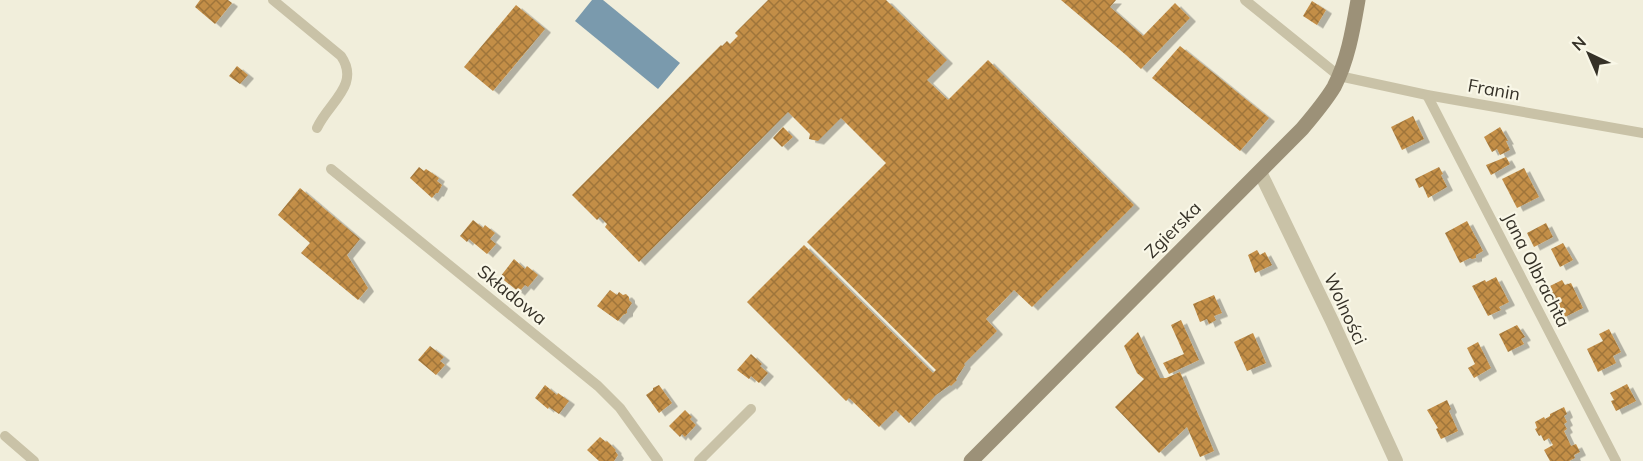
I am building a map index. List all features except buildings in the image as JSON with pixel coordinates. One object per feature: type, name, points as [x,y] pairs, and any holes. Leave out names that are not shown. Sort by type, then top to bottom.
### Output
[{"type":"main road","name":"Zgierska","points":[[970,461],[1260,172],[1318,111],[1339,76],[1353,30],[1358,0]]},
{"type":"street","points":[[273,0],[341,56],[347,67],[348,81],[317,128]]},
{"type":"street","points":[[1245,0],[1339,76]]},
{"type":"street","name":"Franin","points":[[1339,76],[1427,95],[1643,134]]},
{"type":"street","name":"Jana Olbrachta","points":[[1427,95],[1616,461]]},
{"type":"street","name":"Składowa","points":[[331,169],[598,386],[620,408],[658,461]]},
{"type":"street","name":"Wolności","points":[[1260,172],[1396,461]]},
{"type":"street","points":[[699,461],[751,409]]},
{"type":"street","points":[[5,436],[34,461]]},
{"type":"water","points":[[592,0],[603,0],[680,63],[658,89],[575,21]]}]
